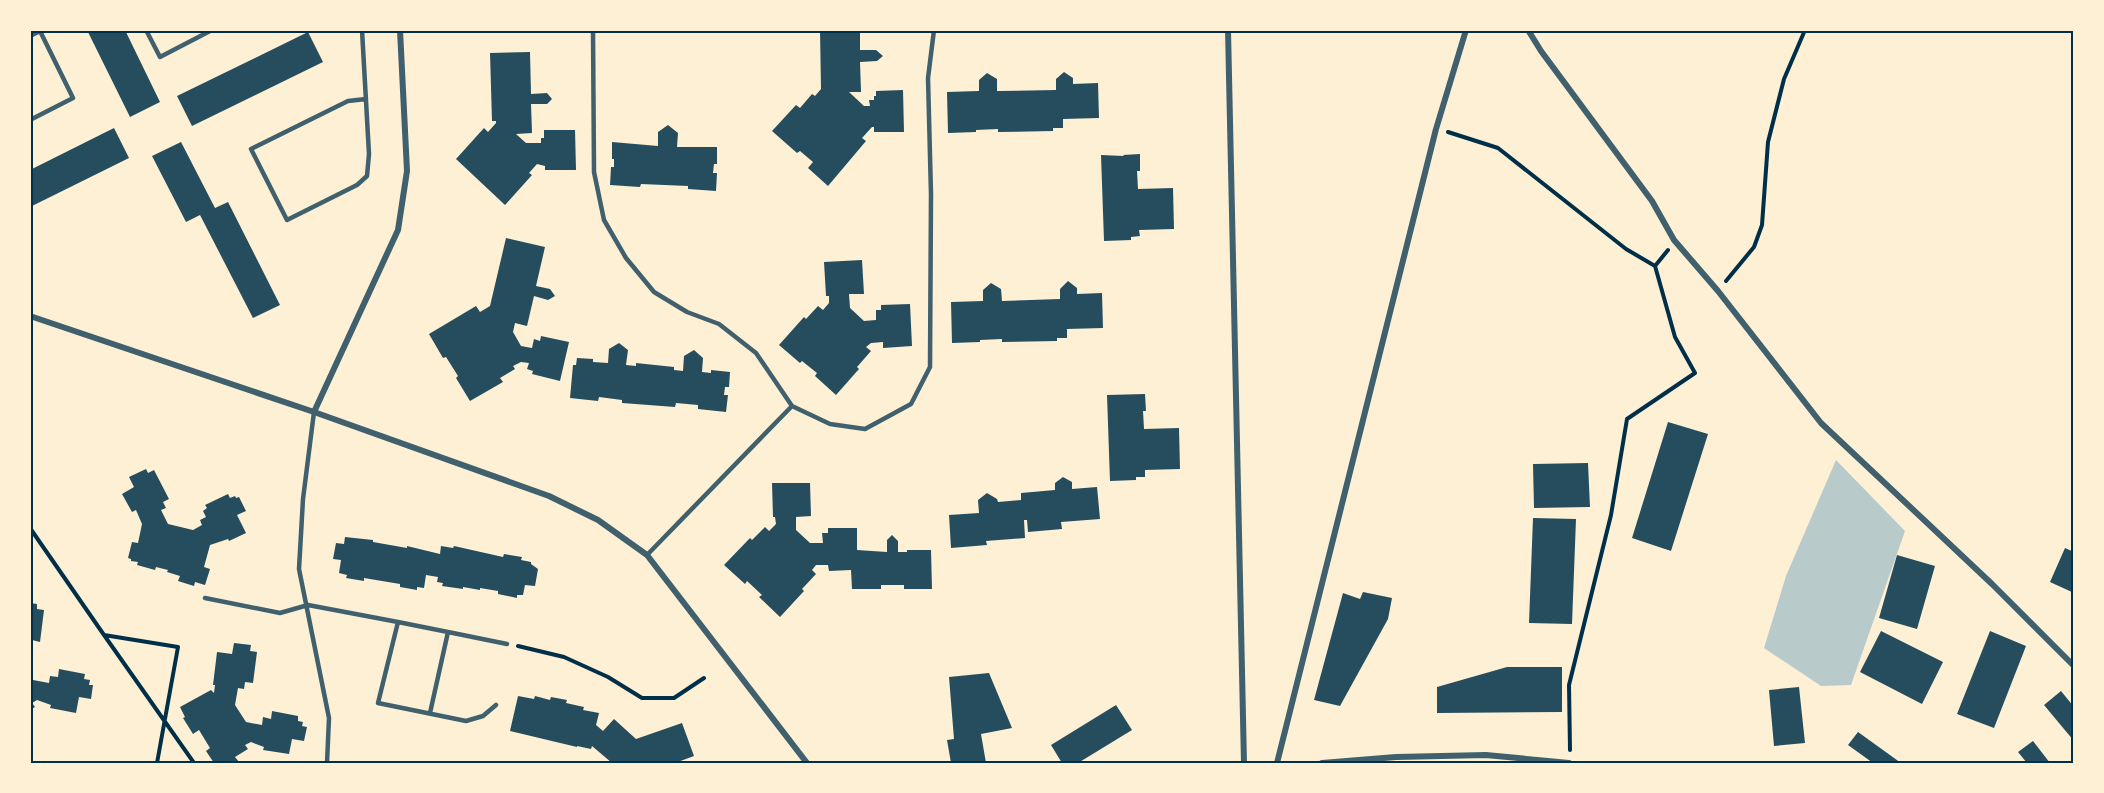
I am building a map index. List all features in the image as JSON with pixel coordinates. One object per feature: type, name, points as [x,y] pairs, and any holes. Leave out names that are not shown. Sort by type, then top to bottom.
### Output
[{"type":"street","points":[[314,412],[398,230],[407,171],[400,30]]},
{"type":"street","points":[[1228,30],[1244,763]]},
{"type":"street","points":[[1277,763],[1436,129],[1466,30]]},
{"type":"street","points":[[1528,30],[1541,51],[1652,201],[1674,240],[1718,291],[1821,423],[1975,568],[2074,666]]},
{"type":"street","points":[[30,316],[314,412],[549,496],[598,520],[647,555],[807,763]]},
{"type":"street","points":[[1322,763],[1396,757],[1486,755],[1569,763]]},
{"type":"lane","points":[[146,30],[160,57],[212,30]]},
{"type":"lane","points":[[362,30],[366,99],[369,153],[367,176],[357,184],[287,220],[252,149],[348,101],[366,99]]},
{"type":"lane","points":[[593,30],[594,172],[604,220],[626,258],[654,292],[687,312],[718,324],[756,353],[792,406],[830,424],[864,429],[911,404],[930,367],[931,194],[928,78],[934,30]]},
{"type":"lane","points":[[30,36],[40,31],[73,98],[30,120]]},
{"type":"lane","points":[[647,555],[792,406]]},
{"type":"lane","points":[[314,412],[303,499],[299,569],[329,718],[327,763]]},
{"type":"lane","points":[[205,598],[280,614],[308,605],[507,644]]},
{"type":"lane","points":[[398,622],[378,703],[466,721],[483,717],[496,705]]},
{"type":"lane","points":[[430,713],[448,632]]},
{"type":"path","points":[[1718,291],[1754,248],[1762,225],[1768,142],[1784,79],[1805,30]]},
{"type":"path","points":[[1436,129],[1498,148],[1626,249],[1655,266],[1675,337],[1695,373],[1627,419],[1611,515],[1569,685],[1570,752]]},
{"type":"path","points":[[1655,266],[1674,240]]},
{"type":"path","points":[[30,528],[194,763]]},
{"type":"path","points":[[104,635],[178,647],[157,763]]},
{"type":"path","points":[[507,644],[564,657],[608,677],[642,698],[674,698],[704,678]]},
{"type":"shaded area","points":[[1836,460],[1905,531],[1851,685],[1821,686],[1764,648],[1786,576]]},
{"type":"building","points":[[87,30],[125,30],[160,102],[130,117]]},
{"type":"building","points":[[820,30],[860,30],[860,50],[876,50],[883,56],[877,61],[860,62],[861,92],[849,92],[864,106],[870,106],[869,100],[874,100],[876,91],[903,90],[904,132],[874,132],[874,127],[872,127],[862,138],[866,141],[828,186],[808,168],[813,162],[800,151],[797,153],[772,131],[796,105],[800,108],[812,94],[815,96],[821,89]]},
{"type":"building","points":[[308,32],[323,62],[192,126],[177,96]]},
{"type":"building","points":[[530,52],[531,94],[547,93],[552,99],[547,104],[531,104],[532,133],[516,134],[526,143],[541,143],[544,130],[575,130],[576,170],[545,170],[545,166],[537,164],[529,173],[532,175],[505,205],[456,159],[484,128],[488,132],[496,123],[492,121],[490,53]]},
{"type":"building","points":[[1064,72],[1073,78],[1073,84],[1098,83],[1099,118],[1063,119],[1063,128],[1053,128],[1053,131],[998,132],[998,129],[948,133],[947,92],[979,91],[979,80],[987,73],[997,79],[997,91],[1056,90],[1056,79]]},
{"type":"building","points":[[668,125],[678,133],[677,147],[717,147],[717,164],[714,164],[713,173],[717,173],[716,191],[688,189],[688,186],[610,185],[611,167],[614,167],[612,142],[658,146],[658,132]]},
{"type":"building","points":[[114,128],[129,158],[30,207],[30,170]]},
{"type":"building","points":[[181,142],[215,208],[228,202],[280,305],[253,318],[200,215],[186,222],[152,156]]},
{"type":"building","points":[[1140,154],[1140,171],[1137,171],[1138,189],[1173,188],[1174,229],[1139,230],[1140,236],[1131,237],[1131,240],[1104,241],[1101,155]]},
{"type":"building","points":[[506,238],[545,247],[536,286],[550,289],[555,296],[548,300],[534,296],[527,326],[515,323],[513,332],[521,346],[532,348],[534,339],[540,341],[541,336],[569,342],[560,381],[532,374],[533,371],[527,369],[529,363],[521,362],[513,366],[515,369],[500,378],[503,382],[470,401],[456,378],[458,376],[446,357],[443,358],[429,334],[476,306],[480,312],[490,306]]},
{"type":"building","points":[[862,260],[864,294],[849,294],[850,308],[864,321],[876,320],[876,310],[881,310],[881,305],[910,304],[912,346],[883,348],[883,342],[871,343],[866,347],[871,351],[857,367],[859,369],[836,395],[815,376],[817,373],[802,361],[800,363],[779,345],[804,317],[806,319],[818,306],[823,310],[829,303],[829,296],[826,296],[824,262]]},
{"type":"building","points":[[1068,281],[1077,288],[1077,294],[1102,293],[1103,328],[1067,329],[1067,338],[1057,338],[1057,341],[1002,342],[1002,339],[952,343],[951,302],[983,301],[983,290],[991,283],[1001,289],[1002,301],[1060,299],[1060,289]]},
{"type":"building","points":[[619,343],[628,350],[626,365],[636,366],[636,363],[674,367],[674,370],[683,371],[684,356],[694,350],[703,358],[702,372],[711,373],[711,370],[730,372],[729,387],[725,387],[724,395],[728,395],[726,412],[698,409],[698,405],[676,403],[675,407],[622,403],[622,400],[599,397],[598,401],[570,398],[573,365],[576,365],[577,358],[608,363],[609,349]]},
{"type":"building","points":[[1145,394],[1144,429],[1179,428],[1180,469],[1145,470],[1145,477],[1136,477],[1136,480],[1110,481],[1107,395]]},
{"type":"building","points":[[1668,422],[1708,434],[1671,551],[1632,538]]},
{"type":"building","points":[[1588,463],[1590,507],[1534,508],[1533,464]]},
{"type":"building","points":[[146,469],[148,473],[154,470],[169,499],[163,502],[166,508],[161,510],[168,524],[193,530],[202,525],[200,520],[206,517],[203,511],[207,508],[205,505],[228,494],[230,498],[239,497],[246,511],[237,515],[246,533],[229,541],[228,539],[210,545],[204,567],[210,569],[205,585],[195,582],[194,586],[178,581],[180,576],[167,572],[168,570],[156,567],[155,570],[137,565],[138,562],[128,558],[132,542],[138,543],[142,524],[136,510],[132,512],[122,494],[134,487],[129,477]]},
{"type":"building","points":[[1063,477],[1072,482],[1072,489],[1097,487],[1100,519],[1061,522],[1062,529],[1028,532],[1027,520],[1024,520],[1025,538],[986,541],[987,545],[951,548],[949,515],[979,513],[978,500],[987,493],[998,502],[1021,500],[1021,493],[1055,490],[1055,483]]},
{"type":"building","points":[[772,483],[810,483],[811,516],[796,517],[796,530],[810,543],[823,543],[822,533],[828,533],[828,528],[857,528],[857,550],[887,552],[887,540],[892,535],[898,541],[898,552],[931,550],[932,589],[904,589],[904,585],[881,585],[881,589],[852,589],[851,570],[829,571],[828,565],[816,565],[812,570],[816,574],[780,617],[759,597],[762,595],[747,581],[745,584],[724,565],[750,538],[752,540],[765,527],[769,531],[776,524],[775,517],[773,517]]},
{"type":"building","points":[[1533,518],[1576,519],[1572,624],[1529,623]]},
{"type":"building","points":[[345,537],[373,540],[373,542],[407,548],[407,546],[440,554],[441,546],[453,548],[454,546],[503,557],[504,554],[522,557],[521,560],[531,562],[538,569],[535,586],[525,585],[523,595],[517,595],[517,598],[498,594],[498,591],[480,588],[480,590],[442,586],[443,583],[437,582],[438,577],[426,575],[424,588],[417,587],[417,590],[400,587],[400,584],[364,578],[364,581],[346,578],[347,575],[339,573],[341,560],[333,559],[336,543],[344,544]]},
{"type":"building","points":[[2065,548],[2074,552],[2074,593],[2050,582]]},
{"type":"building","points":[[1897,555],[1935,566],[1917,629],[1879,618]]},
{"type":"building","points":[[1363,592],[1392,598],[1388,619],[1340,706],[1314,700],[1343,593],[1360,599]]},
{"type":"building","points":[[30,603],[37,604],[37,609],[44,610],[40,642],[32,640],[31,645]]},
{"type":"building","points":[[1881,631],[1943,662],[1922,704],[1860,672]]},
{"type":"building","points":[[1990,631],[2026,646],[1994,728],[1957,714]]},
{"type":"building","points":[[234,643],[251,645],[250,651],[257,652],[253,683],[245,682],[244,689],[238,688],[235,705],[246,722],[262,725],[263,717],[271,719],[272,711],[298,716],[298,721],[303,722],[302,726],[307,727],[304,741],[292,739],[289,754],[263,750],[264,747],[251,742],[245,745],[248,749],[235,757],[239,762],[214,763],[206,751],[210,748],[199,730],[193,734],[183,718],[185,717],[180,707],[211,690],[214,693],[217,652],[232,654]]},
{"type":"building","points":[[1507,667],[1562,667],[1562,712],[1437,713],[1437,687]]},
{"type":"building","points":[[59,669],[85,674],[84,679],[90,680],[89,685],[93,685],[91,699],[79,697],[76,713],[50,708],[51,705],[37,700],[32,703],[35,707],[30,710],[30,675],[33,680],[49,683],[50,676],[58,677]]},
{"type":"building","points":[[989,673],[1012,728],[981,734],[986,763],[951,763],[947,740],[954,739],[949,677]]},
{"type":"building","points":[[1799,687],[1805,743],[1774,746],[1769,690]]},
{"type":"building","points":[[2061,691],[2074,707],[2074,741],[2044,705]]},
{"type":"building","points":[[518,696],[567,700],[566,703],[584,707],[583,710],[599,713],[596,725],[603,731],[614,719],[636,739],[682,723],[694,756],[675,763],[612,763],[592,746],[591,749],[577,747],[510,731]]},
{"type":"building","points":[[1116,705],[1132,730],[1078,763],[1062,763],[1051,745]]},
{"type":"building","points":[[1858,732],[1901,763],[1873,763],[1848,745]]},
{"type":"building","points":[[2033,741],[2050,763],[2027,763],[2018,752]]}]
